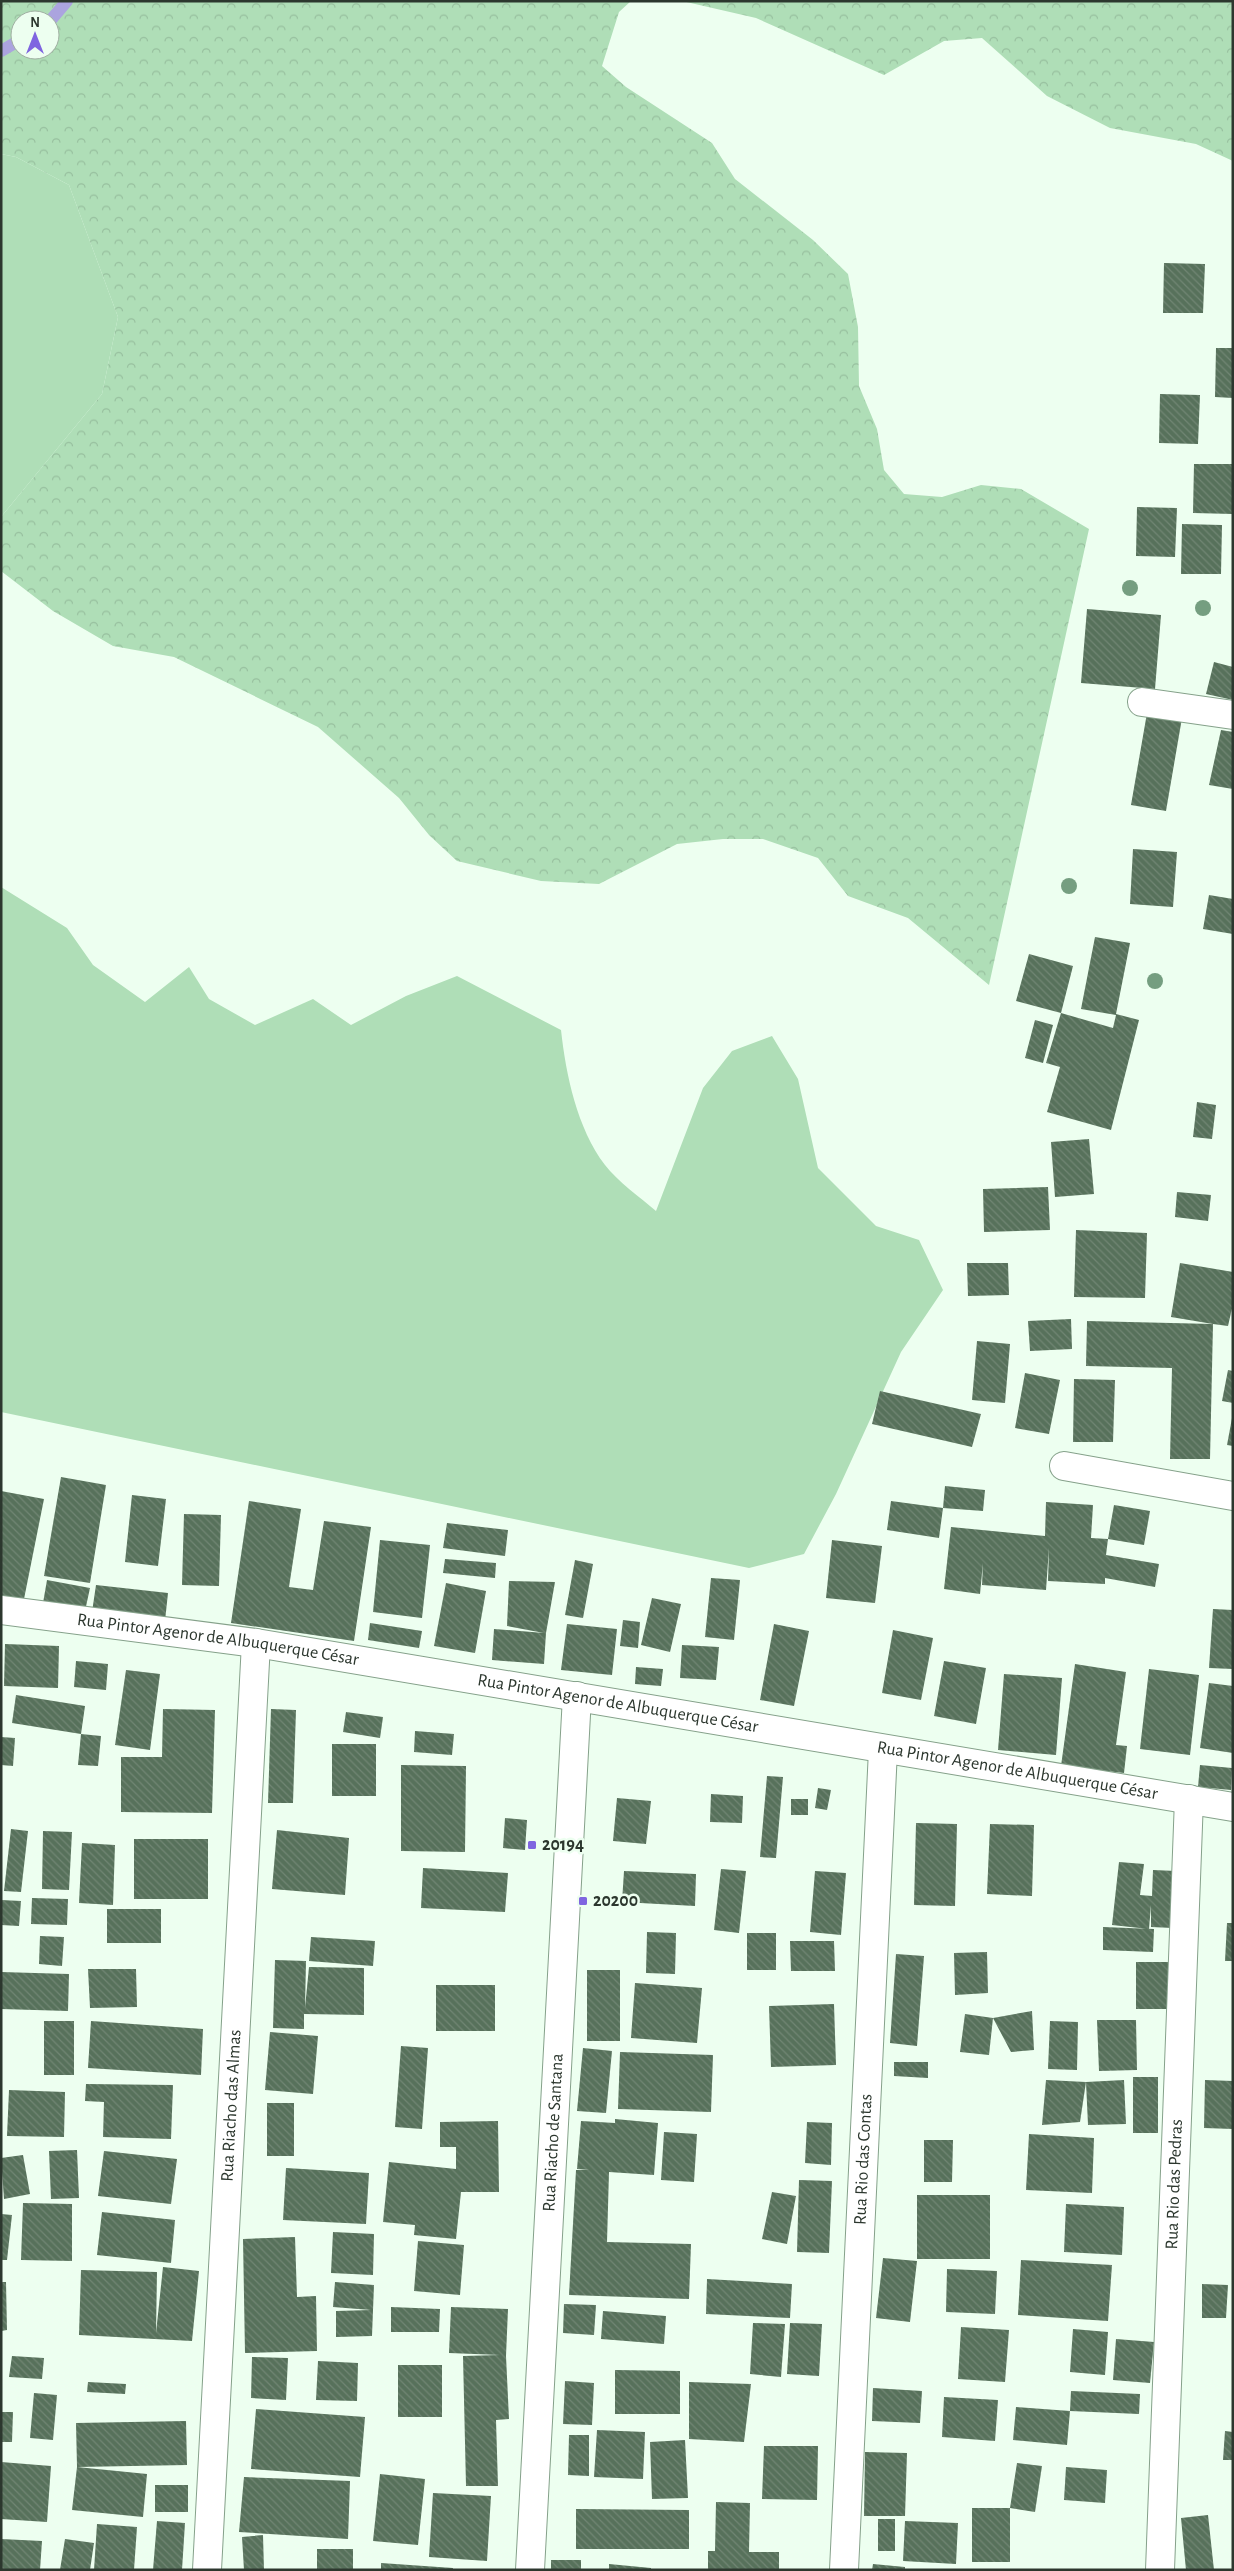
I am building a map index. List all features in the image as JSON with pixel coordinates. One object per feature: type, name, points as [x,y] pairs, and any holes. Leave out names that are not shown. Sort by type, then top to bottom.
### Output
[{"type":"street","points":[[1142,702],[1233,715]]},
{"type":"street","points":[[1064,1466],[1233,1496]]},
{"type":"street","name":"Rua Pintor Agenor de Albuquerque César","points":[[1,1610],[256,1643],[577,1696],[883,1750],[1233,1807]]},
{"type":"street","name":"Rua Riacho das Almas","points":[[207,2570],[256,1643]]},
{"type":"street","name":"Rua Riacho de Santana","points":[[530,2570],[577,1696]]},
{"type":"street","name":"Rua Rio das Contas","points":[[844,2570],[883,1750]]},
{"type":"street","name":"Rua Rio das Pedras","points":[[1160,2570],[1188,1799]]},
{"type":"green space","points":[[1,1],[631,1],[619,12],[602,66],[626,87],[712,143],[735,179],[813,240],[848,274],[858,327],[859,386],[877,429],[884,470],[904,494],[942,497],[981,485],[1021,489],[1089,529],[989,985],[908,918],[848,896],[818,858],[763,839],[723,839],[677,844],[599,884],[541,881],[457,861],[429,835],[399,798],[318,727],[174,657],[113,646],[53,611],[1,571],[1,517],[102,394],[118,317],[69,185],[16,157],[1,154]]},
{"type":"green space","points":[[682,1],[1233,1],[1233,161],[1196,144],[1110,128],[1047,96],[982,38],[944,41],[884,75],[756,18]]},
{"type":"green space","points":[[1,154],[16,157],[69,185],[118,317],[102,394],[1,517]]},
{"type":"green space","points":[[1,887],[67,928],[93,965],[145,1002],[189,967],[209,999],[255,1025],[313,999],[351,1025],[406,996],[457,976],[561,1030],[574,1100],[587,1135],[605,1165],[629,1189],[656,1211],[703,1088],[732,1051],[772,1036],[798,1079],[818,1168],[876,1226],[919,1240],[943,1290],[901,1352],[836,1494],[804,1554],[749,1568],[1,1412]]},
{"type":"building","points":[[1164,263],[1205,264],[1203,313],[1163,313]]},
{"type":"building","points":[[1216,348],[1233,348],[1233,398],[1215,397]]},
{"type":"building","points":[[1160,394],[1200,395],[1198,444],[1159,443]]},
{"type":"building","points":[[1194,464],[1233,464],[1233,514],[1193,513]]},
{"type":"building","points":[[1137,507],[1177,508],[1175,557],[1136,556]]},
{"type":"building","points":[[1182,524],[1222,525],[1221,574],[1181,574]]},
{"type":"building","points":[[1087,609],[1161,615],[1155,689],[1081,683]]},
{"type":"building","points":[[1214,662],[1233,667],[1233,700],[1206,694]]},
{"type":"building","points":[[1147,713],[1182,718],[1166,811],[1131,805]]},
{"type":"building","points":[[1221,730],[1233,732],[1233,789],[1209,785]]},
{"type":"building","points":[[1133,849],[1177,852],[1173,907],[1130,904]]},
{"type":"building","points":[[1209,895],[1233,899],[1233,934],[1203,929]]},
{"type":"building","points":[[1095,937],[1130,943],[1116,1014],[1139,1020],[1111,1130],[1047,1112],[1060,1067],[1046,1063],[1061,1013],[1113,1028],[1116,1015],[1081,1009]]},
{"type":"building","points":[[1029,954],[1073,966],[1061,1013],[1016,1001]]},
{"type":"building","points":[[1035,1020],[1053,1025],[1043,1063],[1025,1058]]},
{"type":"building","points":[[1197,1102],[1216,1105],[1212,1139],[1193,1137]]},
{"type":"building","points":[[1089,1139],[1094,1194],[1055,1197],[1051,1142]]},
{"type":"building","points":[[1048,1187],[1050,1230],[984,1232],[983,1189]]},
{"type":"building","points":[[1177,1192],[1211,1195],[1208,1221],[1175,1217]]},
{"type":"building","points":[[1076,1230],[1147,1233],[1145,1298],[1074,1297]]},
{"type":"building","points":[[967,1263],[1008,1263],[1009,1295],[968,1296]]},
{"type":"building","points":[[1180,1263],[1233,1272],[1233,1304],[1228,1326],[1171,1317]]},
{"type":"building","points":[[1071,1319],[1072,1349],[1030,1351],[1028,1321]]},
{"type":"building","points":[[1087,1321],[1213,1324],[1210,1459],[1170,1459],[1172,1368],[1086,1366]]},
{"type":"building","points":[[977,1341],[1010,1344],[1005,1403],[972,1400]]},
{"type":"building","points":[[1228,1370],[1233,1371],[1233,1403],[1222,1401]]},
{"type":"building","points":[[1025,1373],[1060,1380],[1049,1434],[1015,1428]]},
{"type":"building","points":[[1074,1379],[1115,1380],[1113,1442],[1073,1442]]},
{"type":"building","points":[[880,1391],[981,1414],[972,1447],[872,1424]]},
{"type":"building","points":[[1233,1418],[1233,1446],[1227,1445]]},
{"type":"building","points":[[61,1477],[106,1485],[90,1583],[44,1576]]},
{"type":"building","points":[[945,1486],[985,1490],[983,1511],[943,1508]]},
{"type":"building","points":[[1,1491],[44,1499],[24,1599],[1,1596]]},
{"type":"building","points":[[132,1495],[166,1499],[158,1566],[125,1562]]},
{"type":"building","points":[[249,1501],[301,1509],[289,1587],[313,1590],[324,1521],[371,1527],[354,1641],[231,1623]]},
{"type":"building","points":[[891,1501],[943,1508],[939,1538],[887,1530]]},
{"type":"building","points":[[1046,1502],[1093,1505],[1091,1538],[1108,1539],[1106,1555],[1159,1564],[1155,1587],[1105,1578],[1105,1584],[1048,1581],[1049,1548],[1046,1590],[982,1585],[983,1563],[980,1594],[944,1589],[951,1527],[1045,1536]]},
{"type":"building","points":[[1114,1505],[1150,1511],[1144,1545],[1108,1539]]},
{"type":"building","points":[[184,1514],[221,1515],[219,1586],[182,1585]]},
{"type":"building","points":[[447,1523],[508,1530],[505,1556],[443,1548]]},
{"type":"building","points":[[380,1540],[430,1545],[422,1618],[373,1612]]},
{"type":"building","points":[[832,1540],[882,1546],[875,1603],[826,1598]]},
{"type":"building","points":[[445,1559],[496,1563],[495,1578],[443,1573]]},
{"type":"building","points":[[575,1560],[593,1564],[583,1618],[565,1615]]},
{"type":"building","points":[[711,1578],[740,1580],[734,1640],[705,1637]]},
{"type":"building","points":[[47,1580],[90,1588],[85,1611],[43,1603]]},
{"type":"building","points":[[509,1581],[555,1582],[546,1633],[544,1664],[492,1660],[494,1629],[544,1633],[507,1626]]},
{"type":"building","points":[[446,1583],[486,1591],[475,1653],[434,1646]]},
{"type":"building","points":[[96,1585],[168,1593],[165,1621],[92,1612]]},
{"type":"building","points":[[652,1598],[681,1604],[670,1652],[641,1645]]},
{"type":"building","points":[[1213,1609],[1233,1610],[1233,1669],[1209,1668]]},
{"type":"building","points":[[623,1620],[640,1622],[638,1648],[620,1646]]},
{"type":"building","points":[[370,1623],[422,1631],[419,1648],[368,1640]]},
{"type":"building","points":[[567,1624],[617,1629],[612,1675],[561,1670]]},
{"type":"building","points":[[774,1624],[809,1631],[794,1706],[760,1700]]},
{"type":"building","points":[[893,1630],[933,1638],[921,1700],[882,1693]]},
{"type":"building","points":[[5,1644],[59,1646],[58,1688],[4,1686]]},
{"type":"building","points":[[682,1645],[719,1647],[716,1680],[680,1678]]},
{"type":"building","points":[[76,1661],[108,1664],[106,1690],[74,1687]]},
{"type":"building","points":[[944,1661],[986,1668],[976,1724],[934,1716]]},
{"type":"building","points":[[1075,1664],[1126,1672],[1116,1745],[1127,1746],[1124,1773],[1061,1766]]},
{"type":"building","points":[[636,1667],[663,1669],[661,1686],[635,1684]]},
{"type":"building","points":[[1149,1669],[1199,1675],[1190,1755],[1140,1749]]},
{"type":"building","points":[[126,1670],[160,1674],[150,1750],[115,1745]]},
{"type":"building","points":[[1004,1674],[1062,1678],[1056,1755],[998,1750]]},
{"type":"building","points":[[1209,1683],[1233,1686],[1233,1753],[1200,1748]]},
{"type":"building","points":[[16,1695],[85,1706],[81,1734],[12,1723]]},
{"type":"building","points":[[163,1709],[215,1710],[212,1813],[121,1812],[121,1757],[162,1757]]},
{"type":"building","points":[[271,1709],[296,1710],[293,1803],[268,1803]]},
{"type":"building","points":[[346,1712],[383,1717],[380,1738],[343,1732]]},
{"type":"building","points":[[415,1731],[454,1734],[452,1755],[414,1752]]},
{"type":"building","points":[[81,1734],[101,1736],[98,1766],[78,1765]]},
{"type":"building","points":[[1,1737],[15,1738],[13,1766],[1,1765]]},
{"type":"building","points":[[332,1744],[376,1744],[376,1796],[332,1796]]},
{"type":"building","points":[[401,1765],[466,1766],[465,1852],[401,1851]]},
{"type":"building","points":[[1200,1765],[1232,1768],[1231,1790],[1198,1787]]},
{"type":"building","points":[[767,1776],[783,1777],[776,1858],[760,1857]]},
{"type":"building","points":[[818,1788],[831,1790],[827,1810],[815,1808]]},
{"type":"building","points":[[711,1794],[743,1796],[742,1823],[710,1822]]},
{"type":"building","points":[[617,1798],[651,1801],[646,1844],[613,1841]]},
{"type":"building","points":[[791,1799],[808,1799],[808,1815],[791,1815]]},
{"type":"building","points":[[505,1818],[527,1820],[525,1850],[503,1848]]},
{"type":"building","points":[[916,1823],[957,1824],[955,1906],[914,1905]]},
{"type":"building","points":[[990,1824],[1034,1825],[1032,1896],[987,1894]]},
{"type":"building","points":[[11,1829],[28,1831],[21,1892],[4,1891]]},
{"type":"building","points":[[277,1830],[349,1838],[345,1895],[272,1889]]},
{"type":"building","points":[[43,1831],[72,1832],[69,1890],[42,1889]]},
{"type":"building","points":[[134,1839],[208,1839],[208,1899],[134,1899]]},
{"type":"building","points":[[82,1843],[115,1845],[113,1905],[79,1903]]},
{"type":"building","points":[[1119,1862],[1144,1864],[1140,1895],[1152,1896],[1153,1870],[1176,1871],[1173,1928],[1151,1927],[1151,1905],[1149,1929],[1112,1925]]},
{"type":"building","points":[[423,1868],[508,1873],[505,1912],[421,1908]]},
{"type":"building","points":[[721,1869],[746,1871],[739,1933],[714,1930]]},
{"type":"building","points":[[624,1871],[696,1874],[695,1906],[622,1902]]},
{"type":"building","points":[[815,1871],[846,1873],[841,1935],[810,1932]]},
{"type":"building","points":[[32,1898],[68,1899],[67,1925],[31,1924]]},
{"type":"building","points":[[1,1900],[21,1901],[19,1926],[1,1925]]},
{"type":"building","points":[[107,1909],[161,1909],[161,1943],[107,1943]]},
{"type":"building","points":[[1227,1923],[1233,1923],[1233,1961],[1225,1961]]},
{"type":"building","points":[[1103,1927],[1154,1929],[1153,1952],[1103,1950]]},
{"type":"building","points":[[647,1932],[676,1933],[675,1974],[646,1973]]},
{"type":"building","points":[[747,1933],[776,1933],[776,1970],[747,1970]]},
{"type":"building","points":[[40,1936],[64,1937],[62,1966],[39,1964]]},
{"type":"building","points":[[311,1937],[375,1941],[373,1966],[309,1961]]},
{"type":"building","points":[[790,1941],[834,1941],[835,1971],[791,1971]]},
{"type":"building","points":[[987,1952],[988,1993],[955,1995],[954,1953]]},
{"type":"building","points":[[896,1954],[924,1956],[917,2046],[890,2043]]},
{"type":"building","points":[[275,1960],[306,1961],[305,2008],[309,1967],[364,1968],[364,2015],[304,2014],[304,2029],[273,2028]]},
{"type":"building","points":[[1136,1962],[1172,1962],[1172,2009],[1136,2009]]},
{"type":"building","points":[[88,1969],[136,1969],[137,2007],[90,2008]]},
{"type":"building","points":[[587,1970],[620,1970],[620,2041],[587,2041]]},
{"type":"building","points":[[1,1972],[69,1974],[68,2011],[1,2009]]},
{"type":"building","points":[[635,1983],[702,1988],[697,2043],[631,2038]]},
{"type":"building","points":[[436,1985],[495,1985],[495,2031],[436,2031]]},
{"type":"building","points":[[834,2004],[836,2065],[771,2067],[769,2006]]},
{"type":"building","points":[[1032,2011],[1034,2050],[1011,2052],[993,2018]]},
{"type":"building","points":[[965,2014],[993,2018],[989,2055],[960,2052]]},
{"type":"building","points":[[1097,2020],[1136,2020],[1137,2070],[1099,2071]]},
{"type":"building","points":[[44,2021],[74,2021],[74,2075],[44,2075]]},
{"type":"building","points":[[91,2021],[203,2029],[201,2075],[88,2068]]},
{"type":"building","points":[[1050,2021],[1078,2022],[1077,2070],[1048,2069]]},
{"type":"building","points":[[270,2032],[318,2036],[313,2094],[265,2090]]},
{"type":"building","points":[[401,2046],[428,2048],[422,2129],[395,2127]]},
{"type":"building","points":[[583,2048],[612,2051],[606,2113],[577,2111]]},
{"type":"building","points":[[620,2052],[713,2055],[711,2112],[618,2109]]},
{"type":"building","points":[[894,2062],[928,2062],[928,2078],[894,2076]]},
{"type":"building","points":[[1133,2077],[1158,2077],[1158,2133],[1133,2133]]},
{"type":"building","points":[[1046,2080],[1086,2082],[1080,2122],[1042,2125]]},
{"type":"building","points":[[1124,2080],[1126,2124],[1088,2125],[1086,2082]]},
{"type":"building","points":[[1205,2080],[1233,2081],[1233,2129],[1204,2128]]},
{"type":"building","points":[[86,2084],[173,2085],[171,2139],[103,2137],[104,2102],[85,2101]]},
{"type":"building","points":[[9,2090],[65,2092],[64,2137],[7,2136]]},
{"type":"building","points":[[267,2103],[294,2103],[294,2156],[267,2156]]},
{"type":"building","points":[[615,2119],[658,2123],[654,2175],[609,2172],[607,2242],[691,2244],[689,2299],[569,2295],[576,2170],[589,2170],[577,2169],[581,2121],[615,2123]]},
{"type":"building","points":[[498,2121],[499,2192],[461,2192],[456,2239],[414,2235],[415,2225],[383,2222],[389,2162],[456,2169],[456,2147],[440,2147],[440,2122]]},
{"type":"building","points":[[807,2122],[832,2123],[831,2165],[805,2163]]},
{"type":"building","points":[[664,2132],[697,2134],[694,2182],[661,2180]]},
{"type":"building","points":[[1029,2134],[1094,2138],[1092,2193],[1026,2190]]},
{"type":"building","points":[[924,2140],[953,2140],[952,2182],[924,2182]]},
{"type":"building","points":[[77,2150],[79,2198],[51,2199],[49,2151]]},
{"type":"building","points":[[104,2151],[177,2159],[171,2204],[98,2196]]},
{"type":"building","points":[[23,2155],[30,2194],[4,2199],[1,2158]]},
{"type":"building","points":[[286,2168],[369,2173],[366,2224],[283,2220]]},
{"type":"building","points":[[799,2180],[832,2181],[829,2253],[797,2252]]},
{"type":"building","points":[[772,2192],[796,2196],[787,2244],[762,2239]]},
{"type":"building","points":[[917,2195],[990,2195],[990,2259],[917,2259]]},
{"type":"building","points":[[23,2203],[72,2204],[72,2261],[21,2260]]},
{"type":"building","points":[[1066,2204],[1124,2207],[1122,2255],[1064,2252]]},
{"type":"building","points":[[102,2212],[175,2220],[171,2263],[97,2255]]},
{"type":"building","points":[[1,2214],[12,2215],[7,2260],[1,2260]]},
{"type":"building","points":[[333,2232],[374,2234],[373,2275],[331,2273]]},
{"type":"building","points":[[295,2237],[297,2297],[316,2296],[317,2351],[245,2353],[243,2239]]},
{"type":"building","points":[[418,2241],[464,2245],[460,2295],[414,2291]]},
{"type":"building","points":[[883,2258],[917,2261],[910,2322],[876,2318]]},
{"type":"building","points":[[1021,2260],[1112,2265],[1108,2321],[1018,2315]]},
{"type":"building","points":[[163,2267],[199,2271],[192,2341],[79,2335],[81,2270],[157,2272],[156,2333]]},
{"type":"building","points":[[947,2269],[997,2271],[995,2314],[946,2312]]},
{"type":"building","points":[[707,2279],[792,2284],[790,2318],[706,2314]]},
{"type":"building","points":[[1,2282],[6,2282],[7,2330],[1,2331]]},
{"type":"building","points":[[335,2282],[374,2285],[372,2336],[336,2337],[336,2311],[371,2310],[333,2307]]},
{"type":"building","points":[[1202,2284],[1228,2285],[1226,2318],[1202,2318]]},
{"type":"building","points":[[564,2304],[596,2305],[594,2335],[563,2333]]},
{"type":"building","points":[[391,2307],[440,2309],[439,2332],[391,2332]]},
{"type":"building","points":[[451,2307],[508,2309],[506,2356],[509,2419],[496,2420],[498,2486],[466,2486],[463,2356],[500,2355],[449,2353]]},
{"type":"building","points":[[603,2311],[666,2316],[664,2344],[601,2339]]},
{"type":"building","points":[[753,2323],[785,2324],[781,2377],[750,2374]]},
{"type":"building","points":[[790,2323],[822,2324],[819,2376],[787,2374]]},
{"type":"building","points":[[961,2327],[1009,2330],[1005,2382],[958,2379]]},
{"type":"building","points":[[1073,2329],[1108,2332],[1105,2375],[1070,2372]]},
{"type":"building","points":[[1116,2339],[1154,2342],[1150,2383],[1113,2380]]},
{"type":"building","points":[[12,2356],[44,2358],[42,2379],[9,2377]]},
{"type":"building","points":[[252,2357],[288,2358],[286,2400],[251,2398]]},
{"type":"building","points":[[318,2361],[358,2363],[357,2401],[316,2400]]},
{"type":"building","points":[[398,2365],[442,2365],[442,2417],[398,2417]]},
{"type":"building","points":[[615,2370],[680,2371],[680,2414],[615,2414]]},
{"type":"building","points":[[565,2381],[594,2383],[592,2425],[563,2424]]},
{"type":"building","points":[[88,2382],[126,2384],[125,2394],[87,2392]]},
{"type":"building","points":[[689,2382],[751,2384],[744,2442],[689,2439]]},
{"type":"building","points":[[873,2388],[922,2391],[920,2423],[872,2421]]},
{"type":"building","points":[[1071,2391],[1140,2394],[1139,2414],[1070,2411]]},
{"type":"building","points":[[34,2393],[57,2395],[53,2440],[30,2438]]},
{"type":"building","points":[[944,2397],[998,2400],[995,2441],[942,2437]]},
{"type":"building","points":[[1016,2407],[1070,2411],[1067,2445],[1013,2440]]},
{"type":"building","points":[[256,2409],[365,2417],[360,2477],[251,2469]]},
{"type":"building","points":[[1,2412],[13,2412],[12,2442],[1,2442]]},
{"type":"building","points":[[186,2421],[187,2465],[77,2467],[76,2423]]},
{"type":"building","points":[[597,2430],[645,2432],[643,2479],[594,2477]]},
{"type":"building","points":[[1225,2431],[1233,2432],[1233,2460],[1223,2460]]},
{"type":"building","points":[[569,2435],[589,2435],[589,2476],[568,2475]]},
{"type":"building","points":[[685,2440],[688,2498],[652,2499],[650,2442]]},
{"type":"building","points":[[764,2446],[818,2446],[817,2500],[762,2499]]},
{"type":"building","points":[[865,2452],[907,2453],[905,2516],[864,2516]]},
{"type":"building","points":[[1,2462],[51,2466],[47,2522],[1,2519]]},
{"type":"building","points":[[1017,2463],[1042,2466],[1035,2512],[1010,2508]]},
{"type":"building","points":[[77,2467],[147,2474],[143,2517],[72,2510]]},
{"type":"building","points":[[1066,2467],[1107,2470],[1105,2503],[1064,2500]]},
{"type":"building","points":[[380,2474],[425,2479],[418,2545],[373,2541]]},
{"type":"building","points":[[244,2477],[350,2481],[348,2539],[239,2532]]},
{"type":"building","points":[[155,2485],[188,2485],[188,2512],[155,2512]]},
{"type":"building","points":[[433,2493],[491,2496],[487,2561],[429,2557]]},
{"type":"building","points":[[716,2502],[750,2503],[749,2552],[779,2552],[779,2570],[708,2570],[708,2551],[715,2551]]},
{"type":"building","points":[[972,2508],[1010,2508],[1010,2562],[972,2562]]},
{"type":"building","points":[[576,2509],[689,2510],[689,2549],[576,2549]]},
{"type":"building","points":[[1208,2515],[1214,2570],[1186,2570],[1181,2518]]},
{"type":"building","points":[[878,2519],[895,2519],[895,2551],[878,2551]]},
{"type":"building","points":[[157,2521],[185,2523],[182,2570],[153,2570]]},
{"type":"building","points":[[905,2521],[958,2523],[956,2564],[903,2561]]},
{"type":"building","points":[[97,2524],[137,2527],[134,2570],[94,2570]]},
{"type":"building","points":[[263,2535],[264,2570],[244,2570],[242,2537]]},
{"type":"building","points":[[1,2539],[42,2541],[40,2570],[1,2570]]},
{"type":"building","points":[[65,2539],[94,2543],[90,2570],[60,2570]]},
{"type":"building","points":[[317,2549],[353,2549],[353,2570],[317,2570]]},
{"type":"building","points":[[551,2560],[581,2560],[581,2570],[551,2570]]},
{"type":"building","points":[[381,2563],[453,2568],[453,2570],[381,2570]]},
{"type":"building","points":[[609,2564],[651,2568],[651,2570],[609,2570]]},
{"type":"building","points":[[873,2564],[905,2567],[905,2570],[872,2570]]},
{"type":"waterway","points":[[59,10],[67,1]]},
{"type":"waterway","points":[[1,51],[10,46]]},
{"type":"place","name":"20194","points":[[532,1845]]},
{"type":"place","name":"20200","points":[[583,1901]]}]
